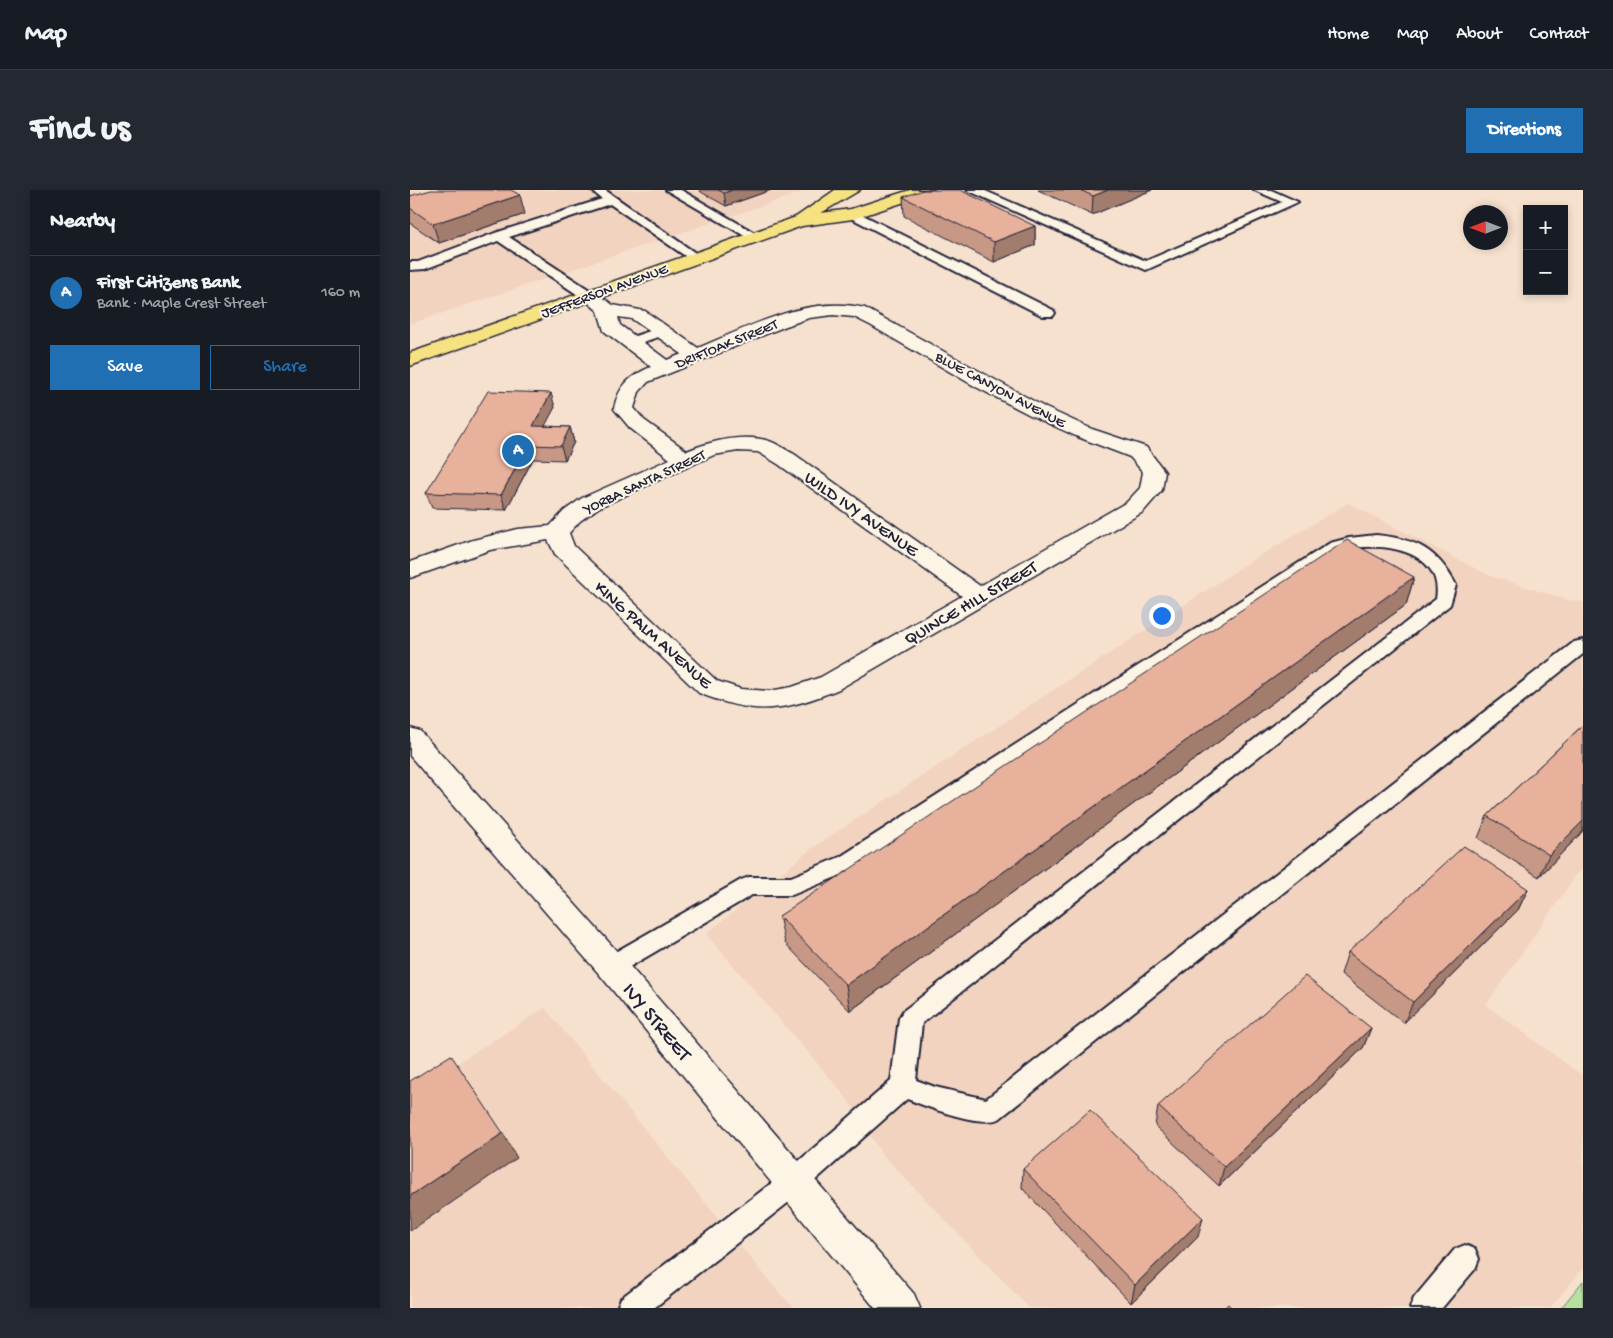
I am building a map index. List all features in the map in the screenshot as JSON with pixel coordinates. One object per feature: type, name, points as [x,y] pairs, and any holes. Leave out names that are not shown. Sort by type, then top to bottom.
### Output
[{"type":"main road","name":"JEFFERSON AVENUE","points":[[799,221],[839,194],[852,190]]},
{"type":"main road","name":"JEFFERSON AVENUE","points":[[410,360],[799,221],[853,214],[926,190]]},
{"type":"street","points":[[589,296],[607,309],[638,315],[696,355]]},
{"type":"street","points":[[607,309],[611,327],[665,368]]},
{"type":"street","name":"DRIFTOAK STREET","points":[[686,460],[637,424],[624,409],[626,393],[641,378],[696,355],[779,322],[806,313],[833,309]]},
{"type":"street","name":"BLUE CANYON AVENUE","points":[[833,309],[858,312],[878,321],[983,383],[1031,408],[1085,433],[1138,452],[1154,472],[1152,483]]},
{"type":"street","name":"YORBA SANTA STREET","points":[[557,532],[572,516],[590,503],[709,449],[738,445]]},
{"type":"street","name":"WILD IVY AVENUE","points":[[738,445],[763,446],[786,459],[979,597]]},
{"type":"street","name":"QUINCE HILL STREET","points":[[773,700],[795,697],[830,683],[1135,507],[1151,490],[1152,483]]},
{"type":"street","points":[[410,571],[476,544],[513,536],[557,532]]},
{"type":"street","name":"KING PALM AVENUE","points":[[557,532],[562,549],[708,686],[733,697],[763,702],[773,700]]},
{"type":"street","name":"IVY STREET","points":[[410,738],[611,966],[794,1182],[887,1303]]},
{"type":"lane","points":[[596,190],[695,258]]},
{"type":"lane","points":[[672,190],[754,236]]},
{"type":"lane","points":[[973,190],[1146,266],[1292,202],[1260,190]]},
{"type":"lane","points":[[410,266],[420,266],[499,236],[612,200]]},
{"type":"lane","points":[[853,214],[1048,313]]},
{"type":"lane","points":[[499,236],[589,296]]},
{"type":"lane","points":[[631,342],[662,331]]},
{"type":"lane","points":[[611,966],[749,886],[792,886],[848,863],[1336,547],[1353,541],[1390,542],[1415,551],[1428,559],[1438,568],[1447,585],[1444,602],[911,1018],[903,1086],[794,1182],[631,1308]]},
{"type":"lane","points":[[903,1086],[935,1098],[990,1111],[1581,646]]},
{"type":"lane","points":[[1424,1308],[1465,1259]]},
{"type":"shaded area","points":[[410,190],[800,190],[803,192],[410,324]]},
{"type":"shaded area","points":[[1348,503],[1488,575],[1568,600],[1583,602],[1583,869],[1577,874],[1486,1005],[1583,1076],[1583,1269],[1550,1308],[1029,1308],[882,1154],[846,1097],[706,934],[812,848],[1251,561]]},
{"type":"shaded area","points":[[545,1008],[777,1290],[795,1308],[410,1308],[410,1093]]},
{"type":"green space","points":[[1583,1281],[1583,1308],[1561,1308]]},
{"type":"building","points":[[431,190],[511,190],[520,195],[433,224],[410,208],[410,196]]},
{"type":"building","points":[[718,190],[732,190],[724,193]]},
{"type":"building","points":[[923,190],[960,190],[1035,226],[994,242],[903,197]]},
{"type":"building","points":[[1080,190],[1108,190],[1093,196]]},
{"type":"building","points":[[488,391],[551,393],[533,426],[570,427],[561,446],[528,445],[501,495],[426,493]]},
{"type":"building","points":[[1347,540],[1414,577],[846,985],[779,916]]},
{"type":"building","points":[[1583,725],[1583,821],[1549,855],[1487,816]]},
{"type":"building","points":[[1464,846],[1528,889],[1413,1002],[1348,952]]},
{"type":"building","points":[[1305,976],[1371,1028],[1224,1167],[1158,1106]]},
{"type":"building","points":[[451,1055],[503,1133],[410,1196],[410,1081]]},
{"type":"building","points":[[1090,1110],[1203,1218],[1135,1285],[1023,1169]]},
{"type":"building","points":[[1228,1304],[1232,1308],[1224,1308]]},
{"type":"place","name":"First Citizens Bank","points":[[518,451]]}]
